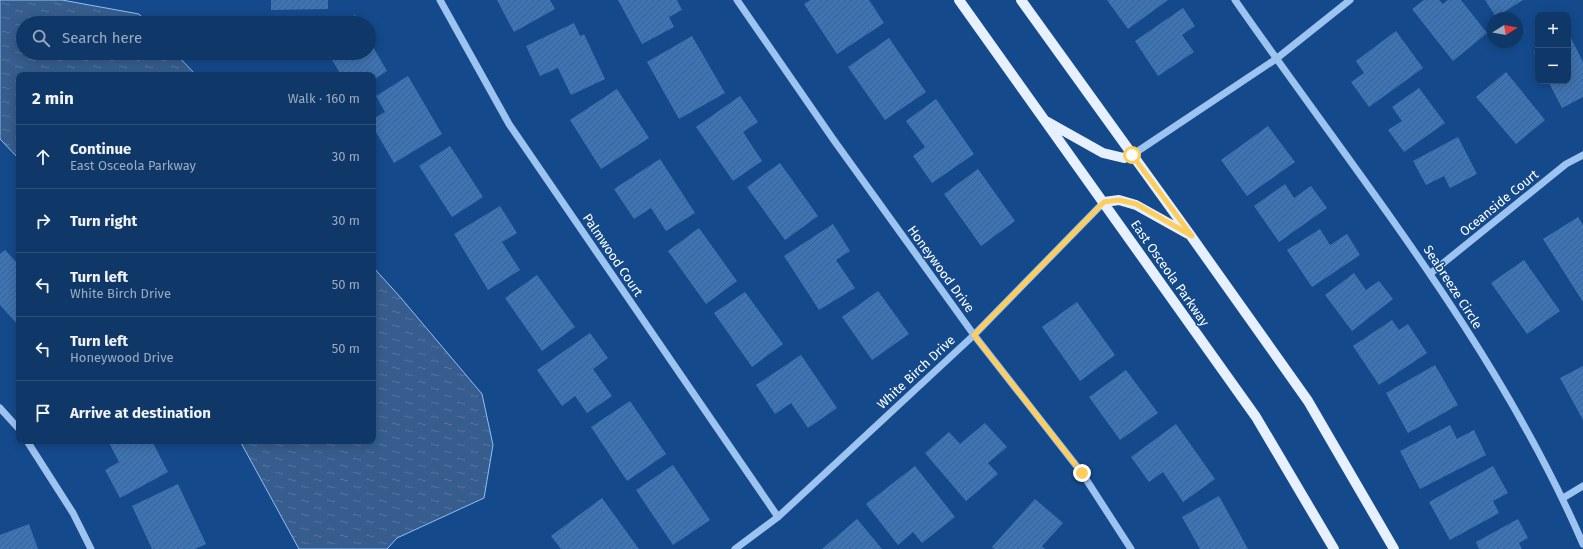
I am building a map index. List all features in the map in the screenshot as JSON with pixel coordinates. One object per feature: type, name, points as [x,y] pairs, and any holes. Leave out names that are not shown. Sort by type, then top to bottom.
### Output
[{"type":"main road","name":"East Osceola Parkway","points":[[959,0],[1042,119],[1104,202],[1256,416],[1334,549]]},
{"type":"main road","points":[[1022,0],[1132,155],[1192,236],[1308,401],[1394,549]]},
{"type":"main road","points":[[1042,119],[1103,153],[1124,158],[1132,155]]},
{"type":"main road","points":[[1104,202],[1119,200],[1136,204],[1192,236]]},
{"type":"street","name":"Palmwood Court","points":[[440,0],[509,124],[778,517]]},
{"type":"street","name":"Honeywood Drive","points":[[736,0],[833,139],[974,335],[1082,473],[1131,549]]},
{"type":"street","name":"Seabreeze Circle","points":[[1235,0],[1431,273],[1490,367],[1563,498],[1583,544]]},
{"type":"street","points":[[1132,155],[1276,59],[1350,0]]},
{"type":"street","name":"Oceanside Court","points":[[1431,273],[1566,164],[1583,154]]},
{"type":"street","name":"White Birch Drive","points":[[735,549],[778,517],[974,335],[1104,202]]},
{"type":"street","points":[[0,408],[16,426]]},
{"type":"street","points":[[29,444],[73,513],[91,549]]},
{"type":"street","points":[[1563,498],[1583,486]]},
{"type":"water","points":[[0,0],[62,0],[139,14],[141,16],[16,16],[16,60],[182,60],[193,72],[16,72],[16,156],[0,139]]},
{"type":"water","points":[[376,270],[482,394],[493,445],[484,498],[397,538],[387,549],[299,549],[242,444],[376,444]]},
{"type":"building","points":[[271,0],[328,0],[328,9],[271,10]]},
{"type":"building","points":[[497,0],[550,0],[555,9],[514,32]]},
{"type":"building","points":[[618,0],[677,0],[682,10],[669,17],[674,27],[642,44]]},
{"type":"building","points":[[810,0],[869,0],[884,23],[837,54],[804,4]]},
{"type":"building","points":[[1107,0],[1168,0],[1128,29]]},
{"type":"building","points":[[1424,0],[1439,0],[1443,4],[1448,0],[1461,0],[1487,33],[1453,61],[1412,9]]},
{"type":"building","points":[[1485,0],[1523,0],[1504,12],[1493,12]]},
{"type":"building","points":[[1183,8],[1195,26],[1182,35],[1194,52],[1158,76],[1135,41]]},
{"type":"building","points":[[574,23],[580,36],[584,34],[605,79],[571,95],[558,68],[540,76],[526,46]]},
{"type":"building","points":[[1396,31],[1423,68],[1369,107],[1351,82],[1364,73],[1356,61]]},
{"type":"building","points":[[692,36],[725,93],[679,119],[647,62]]},
{"type":"building","points":[[889,38],[926,92],[885,120],[848,67]]},
{"type":"building","points":[[1571,38],[1583,62],[1583,97],[1562,108],[1550,84],[1571,84]]},
{"type":"building","points":[[376,52],[387,71],[376,78],[376,72],[339,72],[332,60],[376,60]]},
{"type":"building","points":[[1506,72],[1545,120],[1516,144],[1476,97]]},
{"type":"building","points":[[408,76],[442,134],[394,163],[376,132],[376,117],[385,112],[376,96]]},
{"type":"building","points":[[1419,88],[1445,123],[1404,152],[1388,130],[1402,121],[1392,107]]},
{"type":"building","points":[[617,89],[649,138],[601,169],[570,120]]},
{"type":"building","points":[[740,96],[758,122],[743,132],[762,161],[733,181],[696,127]]},
{"type":"building","points":[[936,99],[974,154],[932,183],[913,156],[925,147],[906,121]]},
{"type":"building","points":[[1268,126],[1295,162],[1247,196],[1221,160]]},
{"type":"building","points":[[1458,137],[1477,174],[1450,188],[1444,176],[1426,185],[1413,161]]},
{"type":"building","points":[[450,146],[483,197],[452,217],[419,166]]},
{"type":"building","points":[[660,159],[695,213],[666,231],[651,208],[634,219],[614,189]]},
{"type":"building","points":[[780,163],[818,216],[785,240],[747,187]]},
{"type":"building","points":[[978,169],[1015,221],[981,246],[944,194]]},
{"type":"building","points":[[1285,184],[1294,198],[1311,186],[1327,208],[1279,242],[1254,206]]},
{"type":"building","points":[[500,206],[517,233],[502,242],[520,270],[488,290],[454,234]]},
{"type":"building","points":[[1578,217],[1583,225],[1583,302],[1543,239]]},
{"type":"building","points":[[833,224],[850,251],[836,260],[855,288],[819,310],[784,256]]},
{"type":"building","points":[[699,228],[737,281],[706,304],[668,251]]},
{"type":"building","points":[[1320,229],[1330,245],[1347,234],[1360,255],[1312,287],[1287,250]]},
{"type":"building","points":[[5,250],[16,262],[16,323],[0,305],[0,254]]},
{"type":"building","points":[[1524,260],[1560,311],[1527,334],[1491,283]]},
{"type":"building","points":[[1354,273],[1366,290],[1379,281],[1393,299],[1352,331],[1325,295]]},
{"type":"building","points":[[537,275],[575,327],[542,351],[505,298]]},
{"type":"building","points":[[878,291],[909,334],[872,360],[842,317]]},
{"type":"building","points":[[745,292],[783,344],[752,367],[714,313]]},
{"type":"building","points":[[1077,302],[1115,355],[1080,381],[1042,327]]},
{"type":"building","points":[[1392,320],[1399,330],[1408,324],[1427,353],[1379,385],[1353,346]]},
{"type":"building","points":[[590,333],[608,358],[593,369],[612,396],[587,413],[575,396],[562,406],[537,370]]},
{"type":"building","points":[[801,355],[837,408],[808,428],[791,403],[775,414],[756,385]]},
{"type":"building","points":[[1435,365],[1458,405],[1408,433],[1386,393]]},
{"type":"building","points":[[1583,366],[1583,420],[1560,378]]},
{"type":"building","points":[[1126,370],[1158,413],[1120,440],[1089,397]]},
{"type":"building","points":[[630,401],[666,454],[627,481],[591,427]]},
{"type":"building","points":[[985,423],[1007,447],[988,463],[998,474],[966,501],[925,453],[949,432],[960,444]]},
{"type":"building","points":[[1176,424],[1215,479],[1183,502],[1163,472],[1149,482],[1131,457]]},
{"type":"building","points":[[1450,425],[1457,439],[1474,430],[1486,455],[1420,489],[1400,451]]},
{"type":"building","points":[[110,444],[154,444],[168,472],[120,498],[105,470],[119,462]]},
{"type":"building","points":[[673,465],[710,520],[673,545],[636,490]]},
{"type":"building","points":[[915,466],[955,517],[922,543],[913,532],[898,545],[866,504]]},
{"type":"building","points":[[1493,466],[1508,493],[1493,501],[1499,513],[1450,540],[1429,502]]},
{"type":"building","points":[[178,484],[206,544],[195,549],[152,549],[132,506]]},
{"type":"building","points":[[1219,496],[1248,549],[1200,549],[1182,517]]},
{"type":"building","points":[[602,498],[639,549],[561,549],[551,536]]},
{"type":"building","points":[[1035,499],[1063,523],[1042,546],[1045,549],[994,549],[992,547]]},
{"type":"building","points":[[857,519],[882,549],[822,549]]},
{"type":"building","points":[[1518,519],[1528,538],[1519,543],[1522,549],[1479,549],[1476,542]]},
{"type":"building","points":[[29,524],[38,549],[0,549],[0,535]]},
{"type":"route","points":[[1082,473],[974,335],[1104,202],[1119,200],[1136,204],[1192,236],[1132,155]]}]
